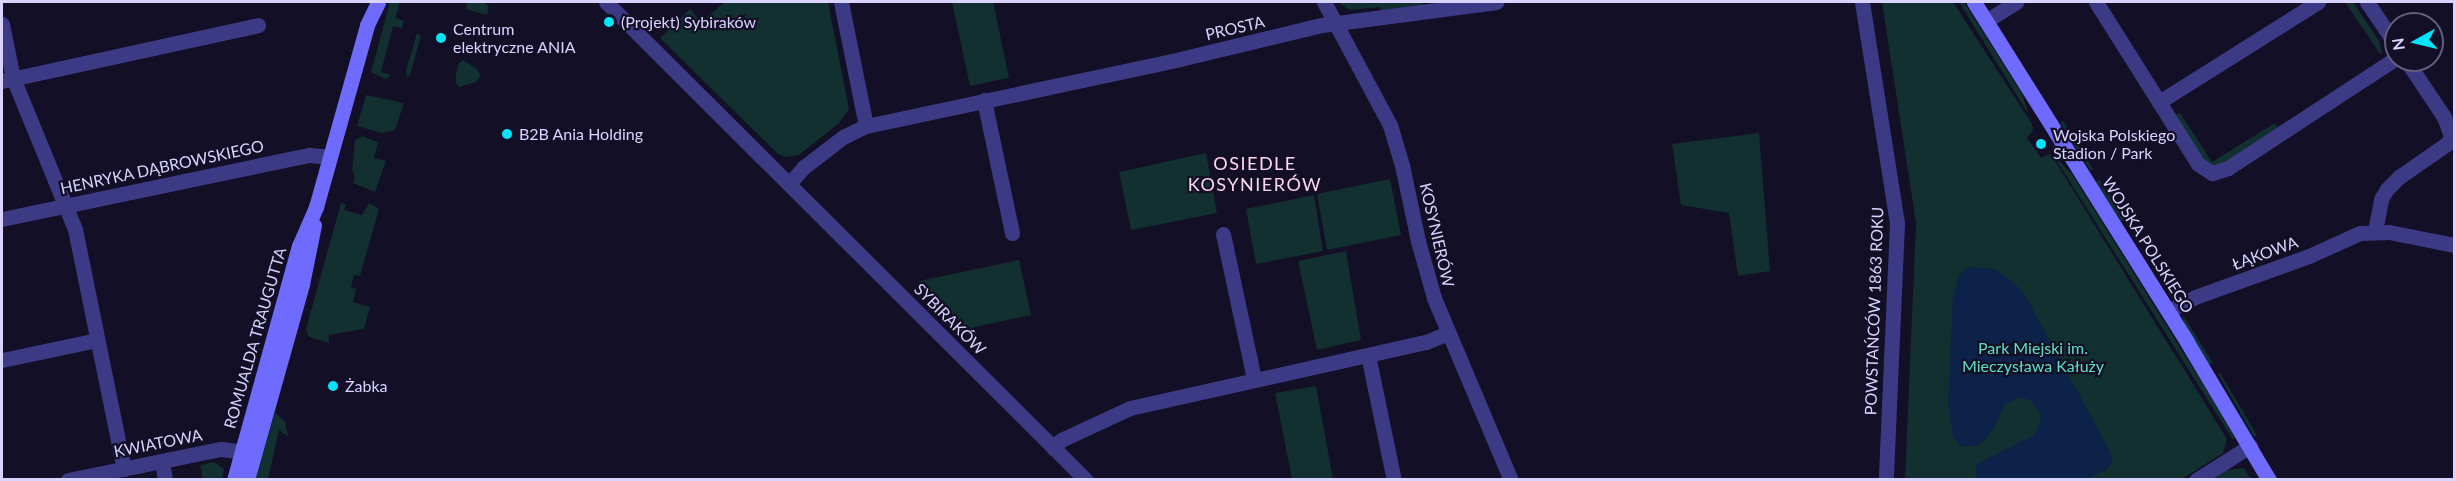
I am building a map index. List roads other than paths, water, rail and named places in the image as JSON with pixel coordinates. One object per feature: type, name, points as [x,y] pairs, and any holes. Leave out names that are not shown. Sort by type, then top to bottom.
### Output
[{"type":"street","name":"ROMUALDA TRAUGUTTA","points":[[367,25],[369,2]]},
{"type":"street","name":"ROMUALDA TRAUGUTTA","points":[[234,480],[248,452],[299,246],[316,207],[367,25],[378,2]]},
{"type":"street","name":"SYBIRAKÓW","points":[[606,2],[1086,480]]},
{"type":"street","points":[[841,2],[866,126]]},
{"type":"street","name":"KOSYNIERÓW","points":[[1324,2],[1390,125],[1402,165],[1424,267],[1448,333],[1511,480]]},
{"type":"street","name":"PROSTA","points":[[789,184],[804,167],[843,137],[866,126],[1337,24],[1496,2]]},
{"type":"street","name":"POWSTAŃCÓW 1863 ROKU","points":[[1862,2],[1897,224],[1886,480]]},
{"type":"street","name":"WOJSKA POLSKIEGO","points":[[1974,2],[2168,311],[2269,480]]},
{"type":"street","points":[[1986,21],[2017,2]]},
{"type":"street","points":[[2096,2],[2202,168],[2217,172],[2228,168],[2384,66]]},
{"type":"street","points":[[2159,102],[2318,2]]},
{"type":"street","points":[[2367,2],[2384,27]]},
{"type":"street","points":[[2,24],[7,79],[75,230],[124,469]]},
{"type":"street","points":[[7,79],[258,25]]},
{"type":"street","points":[[2375,231],[2381,199],[2387,189],[2399,177],[2448,143],[2451,136],[2444,117],[2414,72]]},
{"type":"street","points":[[984,100],[1012,233]]},
{"type":"street","name":"HENRYKA DĄBROWSKIEGO","points":[[2,219],[309,155],[330,158]]},
{"type":"street","name":"ŁĄKOWA","points":[[2168,311],[2195,297],[2309,256],[2360,233],[2375,231],[2454,245]]},
{"type":"street","points":[[1223,234],[1254,379]]},
{"type":"street","points":[[1053,448],[1061,440],[1130,408],[1426,342],[1448,333]]},
{"type":"street","points":[[2,360],[97,340]]},
{"type":"street","points":[[1368,355],[1395,480]]},
{"type":"street","points":[[2196,480],[2250,446]]},
{"type":"street","name":"KWIATOWA","points":[[68,480],[220,449],[248,452]]},
{"type":"street","name":"ROMUALDA TRAUGUTTA","points":[[248,452],[248,480]]},
{"type":"street","points":[[162,460],[165,480]]},
{"type":"water","points":[[1969,267],[1995,269],[2014,283],[2025,295],[2110,451],[2113,461],[2108,468],[2088,479],[1977,479],[1975,471],[1977,464],[2034,435],[2041,415],[2031,401],[2018,398],[2005,404],[1994,428],[1986,439],[1976,446],[1961,447],[1953,437],[1948,402],[1953,297],[1960,274]]},
{"type":"place","name":"(Projekt) Sybiraków","points":[[609,22]]},
{"type":"place","name":"Centrum elektryczne ANIA","points":[[441,38]]},
{"type":"place","name":"B2B Ania Holding","points":[[507,134]]},
{"type":"place","name":"Wojska Polskiego Stadion / Park","points":[[2041,144]]},
{"type":"place","name":"Żabka","points":[[333,386]]},
{"type":"district","name":"OSIEDLE KOSYNIERÓW","points":[[1255,174]]},
{"type":"park label","name":"Park Miejski im. Mieczysława Kałuży","points":[[2033,357]]}]
